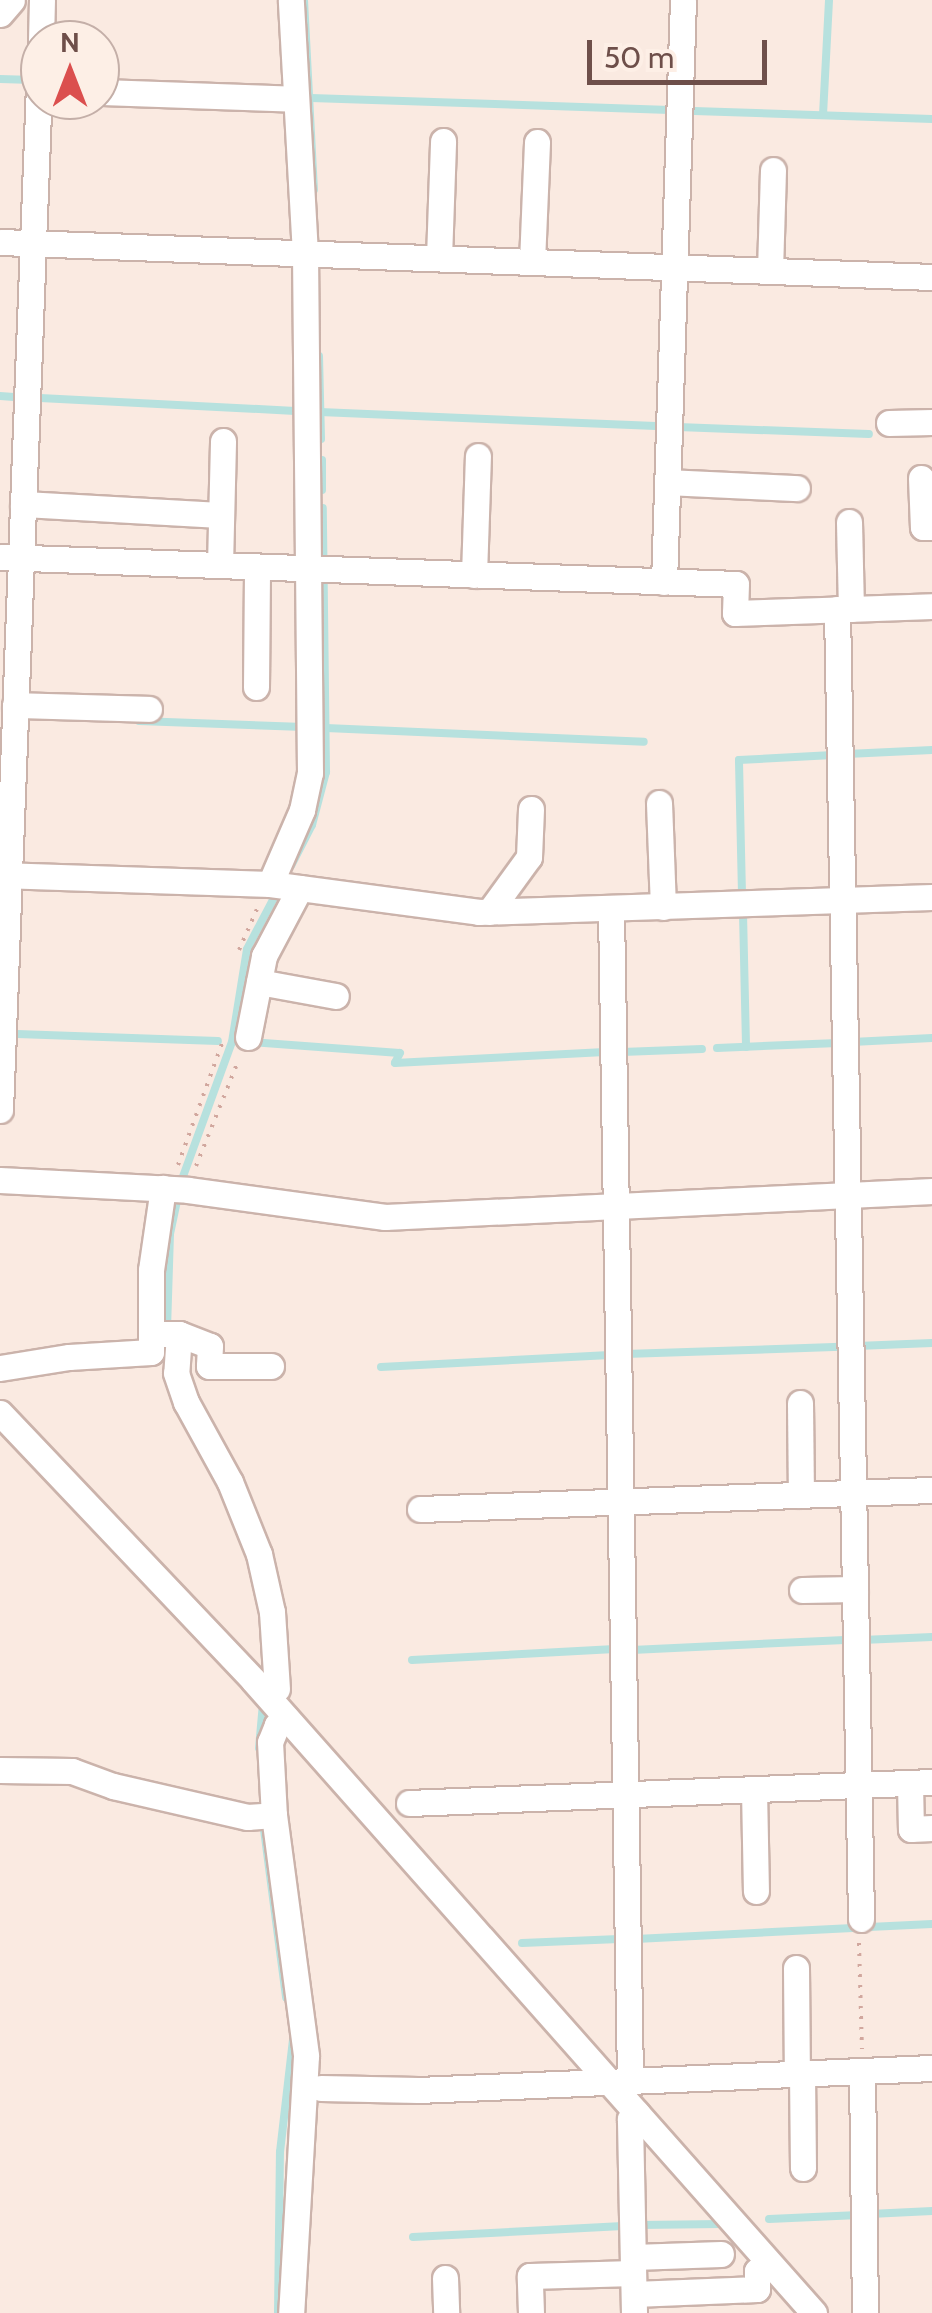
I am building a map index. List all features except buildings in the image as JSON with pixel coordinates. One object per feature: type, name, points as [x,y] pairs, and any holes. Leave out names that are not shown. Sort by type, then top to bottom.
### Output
[{"type":"street","points":[[0,14],[12,0]]},
{"type":"street","points":[[236,1036],[259,982],[310,773],[318,569],[311,254],[291,0]]},
{"type":"street","points":[[664,582],[683,0]]},
{"type":"street","points":[[120,93],[296,99]]},
{"type":"street","points":[[0,1110],[4,875],[15,705],[10,557],[23,504],[38,120]]},
{"type":"street","points":[[438,258],[443,141]]},
{"type":"street","points":[[532,262],[537,142]]},
{"type":"street","points":[[770,271],[773,170]]},
{"type":"street","points":[[0,242],[932,277]]},
{"type":"street","points":[[0,385],[27,386]]},
{"type":"street","points":[[889,423],[932,422]]},
{"type":"street","points":[[220,566],[223,441]]},
{"type":"street","points":[[474,574],[478,456]]},
{"type":"street","points":[[921,478],[923,527],[932,526]]},
{"type":"street","points":[[668,482],[797,488]]},
{"type":"street","points":[[23,504],[221,515]]},
{"type":"street","points":[[849,522],[844,609],[841,902],[861,1919]]},
{"type":"street","points":[[10,557],[736,584],[736,613],[932,606]]},
{"type":"street","points":[[256,686],[258,566]]},
{"type":"street","points":[[15,705],[149,709]]},
{"type":"street","points":[[659,802],[663,907]]},
{"type":"street","points":[[489,912],[529,857],[531,808]]},
{"type":"street","points":[[4,875],[284,886],[489,912],[932,897]]},
{"type":"street","points":[[611,909],[625,1794],[619,2081]]},
{"type":"street","points":[[259,982],[336,996]]},
{"type":"street","points":[[0,1180],[176,1189],[385,1218],[932,1191]]},
{"type":"street","points":[[176,1189],[151,1270],[165,1334],[186,1402],[230,1482],[259,1554],[272,1612],[272,1697],[277,1725],[270,1742],[266,1816],[306,2056],[291,2313]]},
{"type":"street","points":[[165,1334],[210,1346],[209,1366],[271,1366]]},
{"type":"street","points":[[0,1368],[69,1357],[151,1352],[165,1334]]},
{"type":"street","points":[[800,1403],[801,1495]]},
{"type":"street","points":[[0,1413],[272,1697],[619,2081],[636,2113],[814,2313]]},
{"type":"street","points":[[420,1509],[932,1490]]},
{"type":"street","points":[[802,1590],[855,1589]]},
{"type":"street","points":[[0,1770],[72,1771],[113,1786],[266,1816]]},
{"type":"street","points":[[409,1802],[921,1782],[911,1829],[932,1828]]},
{"type":"street","points":[[754,1789],[756,1891]]},
{"type":"street","points":[[796,1968],[803,2168]]},
{"type":"street","points":[[321,2088],[418,2090],[932,2068]]},
{"type":"street","points":[[862,2071],[865,2313]]},
{"type":"street","points":[[634,2284],[630,2119],[636,2113]]},
{"type":"street","points":[[634,2284],[720,2254]]},
{"type":"street","points":[[530,2313],[530,2276],[758,2289],[758,2270],[768,2262]]},
{"type":"street","points":[[445,2278],[446,2313]]},
{"type":"path","points":[[237,962],[239,944],[284,886]]},
{"type":"path","points":[[176,1189],[193,1173],[236,1036]]},
{"type":"path","points":[[176,1189],[236,1036]]},
{"type":"path","points":[[861,1919],[862,2071]]},
{"type":"waterway","points":[[304,0],[314,190]]},
{"type":"waterway","points":[[823,115],[829,0]]},
{"type":"waterway","points":[[0,79],[20,80]]},
{"type":"waterway","points":[[311,98],[670,110]]},
{"type":"waterway","points":[[694,111],[932,119]]},
{"type":"waterway","points":[[319,356],[321,439]]},
{"type":"waterway","points":[[0,396],[14,397]]},
{"type":"waterway","points":[[40,398],[300,411]]},
{"type":"waterway","points":[[320,412],[656,426]]},
{"type":"waterway","points":[[678,427],[869,434]]},
{"type":"waterway","points":[[322,460],[322,490]]},
{"type":"waterway","points":[[291,866],[312,825],[326,772],[323,508]]},
{"type":"waterway","points":[[139,721],[304,727]]},
{"type":"waterway","points":[[326,728],[644,742]]},
{"type":"waterway","points":[[847,754],[932,750]]},
{"type":"waterway","points":[[742,894],[739,760],[833,755]]},
{"type":"waterway","points":[[167,1329],[170,1234],[181,1182],[232,1042],[247,949],[277,892]]},
{"type":"waterway","points":[[743,913],[746,1047]]},
{"type":"waterway","points":[[17,1034],[218,1041]]},
{"type":"waterway","points":[[852,1042],[932,1038]]},
{"type":"waterway","points":[[250,1042],[400,1053],[395,1063],[605,1052],[605,1056]]},
{"type":"waterway","points":[[717,1048],[838,1043]]},
{"type":"waterway","points":[[622,1052],[702,1049]]},
{"type":"waterway","points":[[857,1346],[932,1343]]},
{"type":"waterway","points":[[625,1354],[841,1347]]},
{"type":"waterway","points":[[381,1367],[610,1355]]},
{"type":"waterway","points":[[862,1640],[932,1637]]},
{"type":"waterway","points":[[632,1650],[845,1640]]},
{"type":"waterway","points":[[412,1660],[615,1649]]},
{"type":"waterway","points":[[259,1748],[263,1703]]},
{"type":"waterway","points":[[263,1822],[286,1997]]},
{"type":"waterway","points":[[869,1927],[932,1924]]},
{"type":"waterway","points":[[636,1939],[853,1928]]},
{"type":"waterway","points":[[522,1943],[619,1939]]},
{"type":"waterway","points":[[278,2313],[280,2152],[293,2040]]},
{"type":"waterway","points":[[870,2214],[932,2211]]},
{"type":"waterway","points":[[769,2219],[859,2215]]},
{"type":"waterway","points":[[639,2225],[721,2224]]},
{"type":"waterway","points":[[413,2237],[623,2226]]}]
